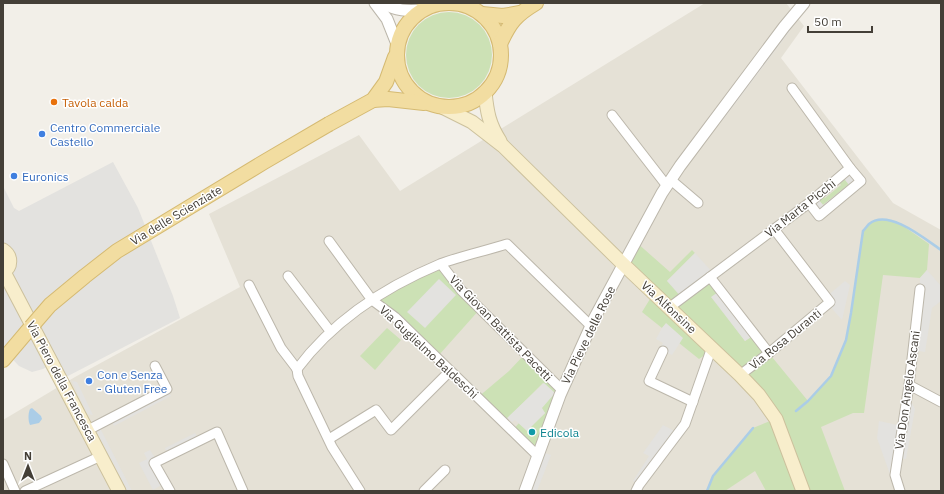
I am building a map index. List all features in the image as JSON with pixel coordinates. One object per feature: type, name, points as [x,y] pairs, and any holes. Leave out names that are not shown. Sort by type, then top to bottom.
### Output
[{"type":"main road","points":[[482,14],[493,27],[500,44],[500,66],[492,84],[485,92],[469,103],[457,107],[436,105],[420,99],[403,81],[398,69],[397,48],[404,27],[411,19],[423,10],[440,4],[453,3],[466,6],[482,14],[503,16],[520,13]]},
{"type":"main road","points":[[500,44],[507,27],[520,13],[536,3]]},
{"type":"main road","name":"Via delle Scienziate","points":[[373,100],[386,82],[392,68],[397,48]]},
{"type":"main road","name":"Via Alfonsine","points":[[485,92],[486,108],[492,128],[503,146]]},
{"type":"main road","name":"Via delle Scienziate","points":[[3,360],[50,305],[85,276],[118,251],[264,162],[373,100],[388,99],[436,105]]},
{"type":"main road","name":"Via Alfonsine","points":[[436,105],[472,122],[503,146],[623,264],[740,375],[759,395],[776,419],[803,491]]},
{"type":"main road","name":"Via Piero della Francesca","points":[[3,250],[8,254],[10,260],[9,266],[3,272],[119,491]]},
{"type":"street","points":[[375,3],[387,19],[397,48]]},
{"type":"street","points":[[382,3],[392,9],[405,11],[423,10]]},
{"type":"street","name":"Via Pieve delle Rose","points":[[525,491],[562,390],[591,326],[623,264],[669,183],[680,166],[784,27],[804,3]]},
{"type":"street","points":[[792,88],[861,181],[819,216],[809,203]]},
{"type":"street","points":[[612,115],[669,183],[698,203]]},
{"type":"street","name":"Via Marta Picchi","points":[[670,307],[809,203],[850,168]]},
{"type":"street","name":"Via Rosa Duranti","points":[[740,375],[770,353],[830,302],[774,229]]},
{"type":"street","name":"Via Guglielmo Baldeschi","points":[[329,240],[372,300],[395,317],[538,456]]},
{"type":"street","points":[[297,369],[330,331],[352,313],[389,289],[441,264],[507,244],[591,326]]},
{"type":"street","name":"Via Giovan Battista Pacetti","points":[[441,264],[461,290],[562,390]]},
{"type":"street","points":[[288,276],[330,331]]},
{"type":"street","points":[[710,277],[770,353]]},
{"type":"street","points":[[249,285],[281,348],[297,369],[298,376],[329,439],[360,491]]},
{"type":"street","name":"Via Don Angelo Ascani","points":[[900,491],[895,475],[909,385],[920,289]]},
{"type":"street","points":[[636,491],[685,424],[712,347]]},
{"type":"street","points":[[663,351],[649,382],[693,402]]},
{"type":"street","points":[[88,430],[167,389],[155,366]]},
{"type":"street","points":[[329,439],[376,410],[391,430],[450,372]]},
{"type":"street","points":[[909,385],[941,402]]},
{"type":"street","points":[[170,491],[154,463],[217,432],[243,491]]},
{"type":"street","points":[[25,491],[101,456]]},
{"type":"street","points":[[3,464],[15,491]]},
{"type":"street","points":[[424,491],[445,470]]},
{"type":"shaded area","points":[[705,3],[786,3],[804,26],[781,58],[893,203],[941,230],[941,491],[3,491],[3,420],[75,377],[240,287],[209,214],[359,135],[400,191]]},
{"type":"shaded area","points":[[784,27],[790,31],[723,120],[719,115]]},
{"type":"shaded area","points":[[113,162],[138,208],[173,296],[180,318],[66,377],[3,256],[3,186],[14,208],[19,211]]},
{"type":"shaded area","points":[[850,168],[861,181],[819,216],[809,203],[816,197],[823,205],[849,185],[842,176]]},
{"type":"shaded area","points":[[695,253],[714,274],[682,298],[667,281]]},
{"type":"shaded area","points":[[927,270],[941,286],[941,301],[932,308],[925,352],[913,350],[920,278]]},
{"type":"shaded area","points":[[3,272],[53,363],[43,369],[32,372],[19,366],[3,349]]},
{"type":"shaded area","points":[[439,279],[456,295],[425,328],[407,312]]},
{"type":"shaded area","points":[[845,281],[850,285],[842,320],[828,304],[826,297]]},
{"type":"shaded area","points":[[721,290],[754,335],[745,341],[711,297]]},
{"type":"shaded area","points":[[666,323],[683,338],[672,355],[659,349],[663,343],[656,339]]},
{"type":"shaded area","points":[[72,381],[77,382],[93,415],[87,414]]},
{"type":"shaded area","points":[[544,383],[555,393],[542,408],[545,413],[527,431],[515,420],[512,422],[507,418]]},
{"type":"shaded area","points":[[167,389],[171,396],[114,426],[110,418]]},
{"type":"shaded area","points":[[906,402],[912,403],[915,409],[906,459],[897,458],[895,475],[891,477],[877,438],[879,421],[902,426]]},
{"type":"shaded area","points":[[663,425],[678,433],[639,485],[633,481],[649,456],[643,453]]},
{"type":"shaded area","points":[[100,428],[132,491],[127,491],[95,431]]},
{"type":"shaded area","points":[[195,433],[200,441],[168,456],[165,448]]},
{"type":"shaded area","points":[[150,450],[157,461],[165,483],[153,490],[139,463],[147,459],[144,453]]},
{"type":"shaded area","points":[[540,451],[551,455],[537,491],[525,491]]},
{"type":"green space","points":[[449,12],[465,16],[479,25],[488,39],[492,55],[488,71],[479,85],[465,94],[449,98],[433,94],[419,85],[410,71],[406,55],[410,39],[419,25],[433,16]]},
{"type":"green space","points":[[842,176],[849,184],[823,205],[816,197],[821,193],[825,198],[841,185],[837,180]]},
{"type":"green space","points":[[879,220],[896,221],[929,244],[927,270],[920,278],[883,275],[864,413],[853,413],[821,427],[845,491],[766,491],[755,471],[725,491],[707,491],[713,476],[753,428],[775,419],[623,264],[636,242],[670,272],[692,250],[695,253],[667,281],[710,277],[721,290],[712,297],[745,341],[754,335],[808,401],[831,376],[846,340],[863,231],[870,223]]},
{"type":"green space","points":[[441,264],[480,309],[439,355],[372,300]]},
{"type":"green space","points":[[650,299],[698,345],[701,344],[709,352],[699,359],[679,343],[682,338],[666,324],[662,328],[642,312]]},
{"type":"green space","points":[[387,328],[401,340],[375,370],[360,356]]},
{"type":"green space","points":[[525,354],[562,390],[538,456],[512,431],[519,423],[527,430],[545,413],[541,408],[554,393],[543,383],[503,423],[477,398],[509,371]]},
{"type":"water","points":[[32,408],[41,416],[42,419],[39,423],[30,425],[29,415],[30,409]]},
{"type":"waterway","points":[[796,411],[808,401],[831,376],[846,340],[863,231],[868,225],[877,220],[896,222],[916,233],[941,250]]},
{"type":"waterway","points":[[707,491],[713,476],[753,428]]},
{"type":"place","name":"Tavola calda","points":[[54,102]]},
{"type":"place","name":"Centro Commerciale Castello","points":[[42,134]]},
{"type":"place","name":"Euronics","points":[[14,176]]},
{"type":"place","name":"Con e Senza - Gluten Free","points":[[89,381]]},
{"type":"place","name":"Edicola","points":[[532,432]]}]
